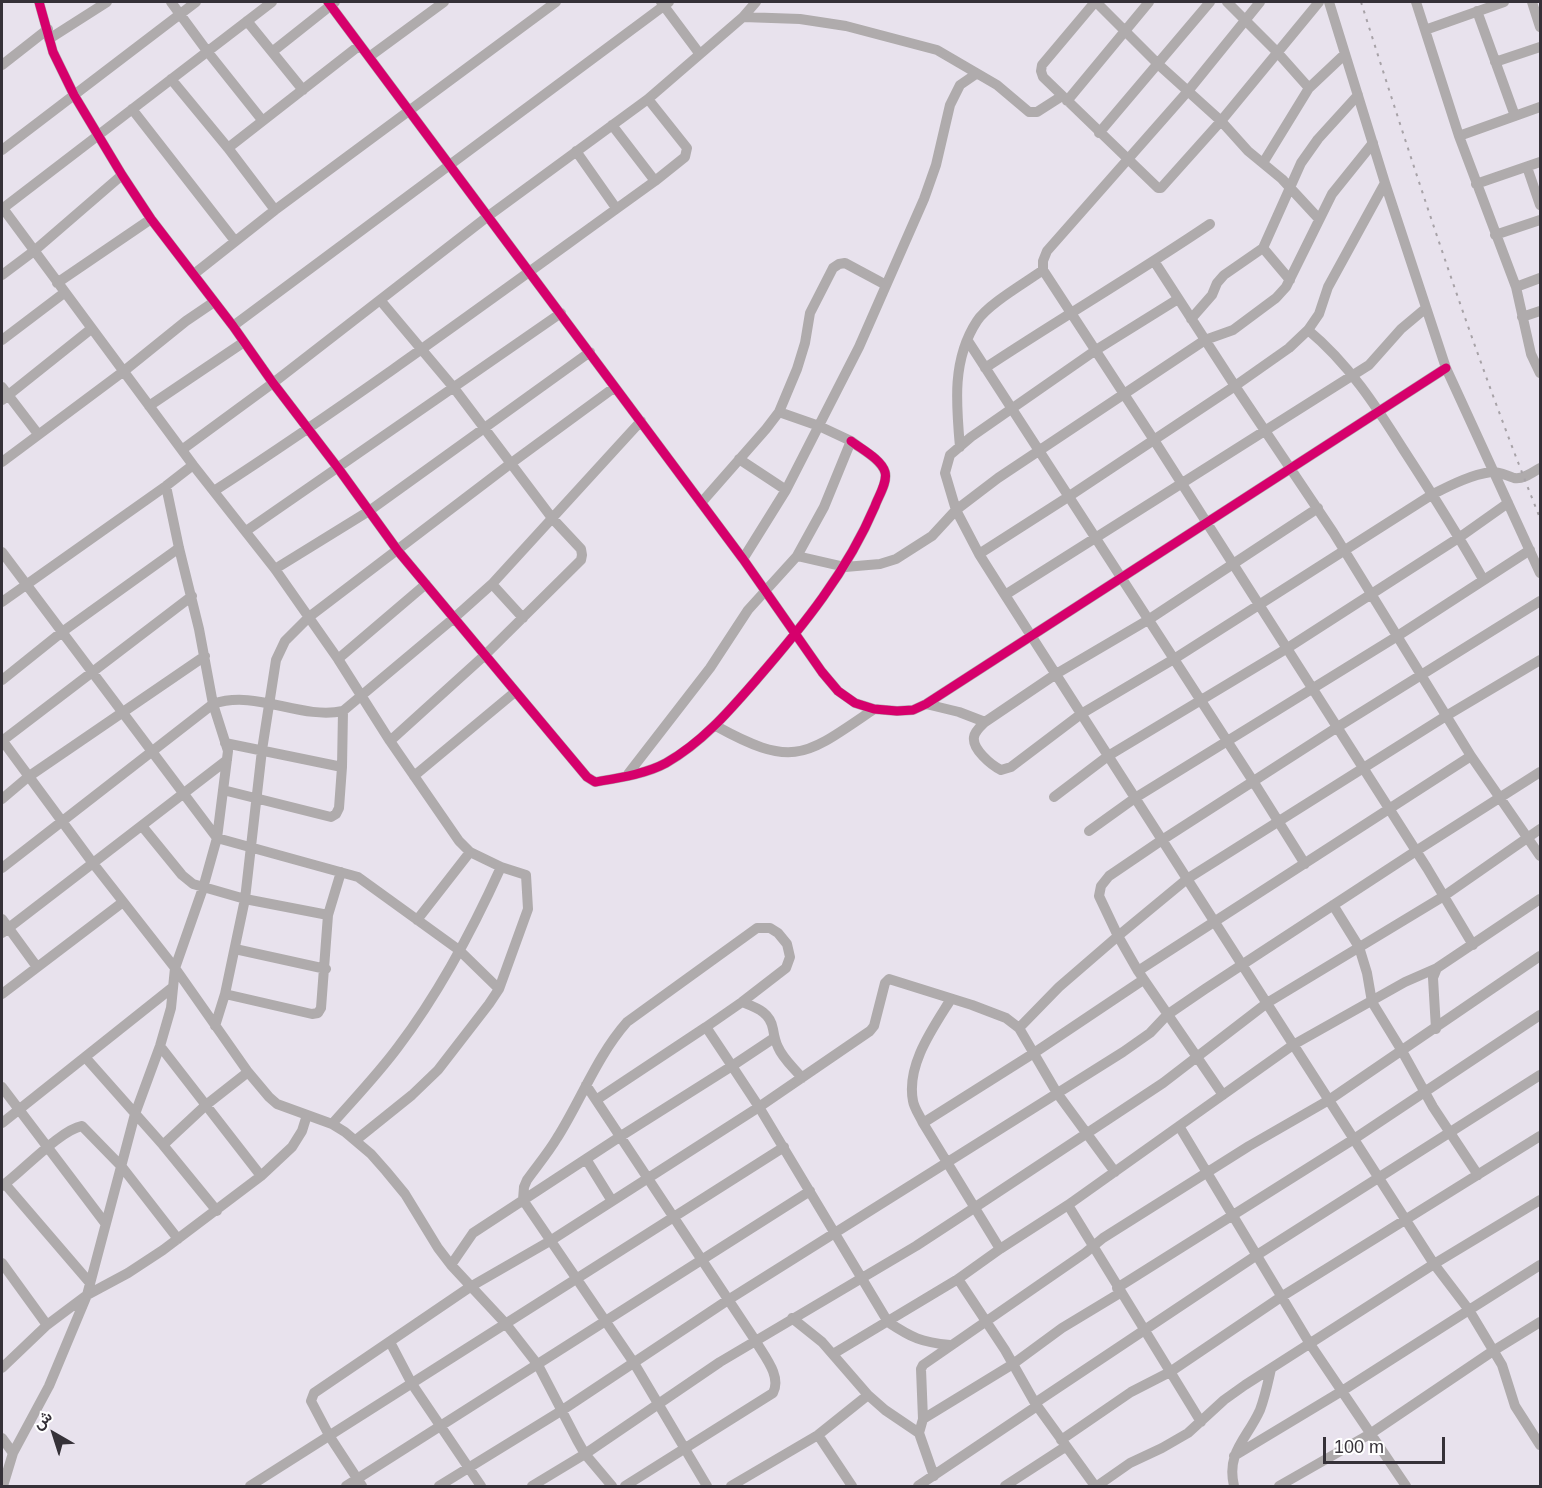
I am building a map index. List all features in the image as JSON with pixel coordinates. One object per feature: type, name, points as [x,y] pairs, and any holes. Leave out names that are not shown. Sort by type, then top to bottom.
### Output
[{"type":"street","points":[[39,2],[53,52],[74,95],[122,175],[152,219],[398,551],[587,777],[596,782],[666,763],[716,726],[795,635],[845,567],[869,519],[885,481],[885,472],[880,464],[852,441],[779,412]]},
{"type":"street","points":[[2,65],[48,34],[107,2]]},
{"type":"street","points":[[171,2],[262,120]]},
{"type":"street","points":[[2,150],[196,2]]},
{"type":"street","points":[[272,2],[2,208],[193,465],[275,569],[362,694],[390,741],[459,841],[470,852],[501,867],[525,875],[528,909],[499,989],[438,1070],[412,1095],[356,1140]]},
{"type":"street","points":[[369,57],[444,2]]},
{"type":"street","points":[[194,274],[275,210],[556,2]]},
{"type":"street","points":[[183,449],[273,383],[487,217],[648,99],[743,17],[756,2]]},
{"type":"street","points":[[1319,2],[1221,121],[1161,188],[1158,188],[1064,99],[1043,77],[1041,71],[1042,65],[1095,2],[1159,65],[1221,121],[1244,147],[1275,172],[1320,219]]},
{"type":"street","points":[[743,17],[800,19],[876,33],[937,50],[997,85],[1029,112],[1037,112],[1064,99],[1149,2]]},
{"type":"street","points":[[1100,133],[1210,2]]},
{"type":"street","points":[[1227,2],[1309,88]]},
{"type":"street","points":[[1260,2],[1188,91],[1047,251],[1043,261],[1043,270],[1416,851],[1473,945]]},
{"type":"street","points":[[1329,2],[1446,368],[1540,573]]},
{"type":"street","points":[[1416,2],[1459,136],[1516,287],[1531,354],[1540,373]]},
{"type":"street","points":[[1425,30],[1504,2]]},
{"type":"street","points":[[1532,2],[1540,27]]},
{"type":"street","points":[[272,52],[331,3],[487,217],[590,351],[743,559],[822,672],[838,691],[855,703],[874,709],[913,710],[926,704],[1446,368]]},
{"type":"street","points":[[233,326],[664,3],[699,53]]},
{"type":"street","points":[[1477,11],[1515,116]]},
{"type":"street","points":[[247,21],[303,90]]},
{"type":"street","points":[[228,148],[360,45]]},
{"type":"street","points":[[1495,62],[1540,47]]},
{"type":"street","points":[[1263,163],[1309,88],[1345,54]]},
{"type":"street","points":[[743,559],[786,490],[859,347],[932,178],[950,105],[960,85],[976,74]]},
{"type":"street","points":[[171,79],[275,210]]},
{"type":"street","points":[[1191,319],[1212,295],[1220,279],[1263,249],[1301,163],[1318,139],[1358,95]]},
{"type":"street","points":[[214,491],[309,430],[530,273],[685,157],[687,148],[648,99]]},
{"type":"street","points":[[1459,136],[1540,107]]},
{"type":"street","points":[[132,109],[235,241]]},
{"type":"street","points":[[612,125],[655,181]]},
{"type":"street","points":[[797,556],[845,567],[880,564],[896,559],[932,536],[956,510],[998,478],[1205,340],[1233,330],[1276,298],[1290,280],[1332,194],[1373,143]]},
{"type":"street","points":[[576,151],[616,208]]},
{"type":"street","points":[[1476,184],[1540,162]]},
{"type":"street","points":[[1527,166],[1540,205]]},
{"type":"street","points":[[2,275],[34,251],[122,175]]},
{"type":"street","points":[[979,554],[1154,440],[1289,348],[1308,330],[1319,314],[1328,287],[1385,183]]},
{"type":"street","points":[[57,283],[152,219]]},
{"type":"street","points":[[1495,235],[1540,220]]},
{"type":"street","points":[[985,368],[1069,312],[1210,224]]},
{"type":"street","points":[[1263,249],[1290,280]]},
{"type":"street","points":[[1154,261],[1234,386],[1318,508],[1471,756],[1540,856]]},
{"type":"street","points":[[701,503],[779,412],[797,369],[805,343],[810,313],[833,268],[845,263],[886,285]]},
{"type":"street","points":[[960,447],[956,378],[961,356],[977,320],[992,306],[1043,270]]},
{"type":"street","points":[[1516,287],[1540,278]]},
{"type":"street","points":[[2,340],[64,293]]},
{"type":"street","points":[[1178,299],[1096,350],[950,455],[945,473],[956,510],[979,554],[1293,1045],[1434,1264],[1469,1310],[1502,1365],[1515,1406],[1540,1445]]},
{"type":"street","points":[[380,300],[454,388],[552,518],[581,549],[582,555],[581,560],[485,655],[390,741]]},
{"type":"street","points":[[2,462],[214,302]]},
{"type":"street","points":[[1005,595],[1369,365],[1401,329],[1426,308]]},
{"type":"street","points":[[1522,317],[1540,311]]},
{"type":"street","points":[[246,531],[561,313]]},
{"type":"street","points":[[38,434],[4,394],[92,329]]},
{"type":"street","points":[[1308,330],[1333,351],[1379,412],[1460,537],[1483,579]]},
{"type":"street","points":[[968,341],[1010,410],[1174,659],[1305,864]]},
{"type":"street","points":[[149,406],[244,342]]},
{"type":"street","points":[[275,569],[369,511],[590,351]]},
{"type":"street","points":[[215,1026],[225,993],[245,899],[249,848],[269,704],[276,660],[285,641],[309,617],[615,387]]},
{"type":"street","points":[[2,868],[213,704],[224,700],[246,700],[325,713],[343,711],[492,584],[641,421]]},
{"type":"street","points":[[628,774],[710,668],[748,610],[797,556],[825,507],[852,441]]},
{"type":"street","points":[[739,459],[786,490]]},
{"type":"street","points":[[2,602],[193,465]]},
{"type":"street","points":[[1318,508],[1148,620],[1056,674],[985,722],[976,731],[973,739],[975,746],[994,766],[1001,770],[1011,767],[1082,714],[1174,659],[1433,494],[1479,474],[1494,471],[1514,478],[1522,478],[1540,468]]},
{"type":"street","points":[[3,1486],[13,1453],[49,1386],[87,1295],[135,1114],[160,1046],[171,1008],[175,968],[203,888],[216,838],[227,760],[225,743],[213,704],[205,656],[166,486]]},
{"type":"street","points":[[1054,798],[1108,756],[1286,649],[1460,537],[1508,503]]},
{"type":"street","points":[[2,680],[62,632],[179,548]]},
{"type":"street","points":[[1089,831],[1135,798],[1312,690],[1530,550]]},
{"type":"street","points":[[2,552],[216,838],[341,872],[365,881],[459,950],[499,989]]},
{"type":"street","points":[[338,659],[426,584]]},
{"type":"street","points":[[492,584],[523,618]]},
{"type":"street","points":[[192,596],[2,740],[92,862],[175,968],[248,1072],[269,1097],[277,1104],[332,1124],[356,1140],[405,1194],[451,1265],[506,1324],[538,1365],[585,1454],[612,1486]]},
{"type":"street","points":[[1223,1095],[1140,975],[1099,896],[1101,886],[1109,876],[1162,840],[1540,601]]},
{"type":"street","points":[[2,799],[28,777],[205,656]]},
{"type":"street","points":[[1019,1028],[1059,987],[1187,879],[1446,716],[1540,660]]},
{"type":"street","points":[[414,776],[515,692]]},
{"type":"street","points":[[926,704],[959,712],[985,722]]},
{"type":"street","points":[[716,726],[743,741],[768,750],[794,753],[807,750],[830,739],[874,709]]},
{"type":"street","points":[[223,790],[331,817],[336,814],[339,808],[342,767],[343,711]]},
{"type":"street","points":[[225,743],[342,767]]},
{"type":"street","points":[[923,1123],[1034,1053],[1215,922],[1471,756]]},
{"type":"street","points":[[38,967],[4,926],[142,826],[227,760]]},
{"type":"street","points":[[439,1486],[561,1411],[728,1300],[1123,1053],[1150,1033],[1167,1014],[1540,772]]},
{"type":"street","points":[[142,826],[182,875],[193,884],[245,899],[328,915]]},
{"type":"street","points":[[532,1486],[585,1454],[755,1340],[861,1276],[916,1246],[1133,1103],[1197,1058],[1267,1003],[1444,896],[1540,829]]},
{"type":"street","points":[[417,920],[470,852]]},
{"type":"street","points":[[332,1124],[419,1019],[459,950],[501,867]]},
{"type":"street","points":[[225,993],[312,1014],[318,1013],[321,1008],[326,969],[328,915],[341,872]]},
{"type":"street","points":[[833,1354],[958,1279],[1068,1205],[1293,1045],[1405,982],[1437,968],[1540,899]]},
{"type":"street","points":[[2,994],[123,902]]},
{"type":"street","points":[[1333,905],[1359,947],[1367,973],[1372,1002],[1424,1091],[1478,1175]]},
{"type":"street","points":[[596,1100],[742,1002],[786,968],[790,957],[787,944],[778,933],[770,928],[757,928],[635,1015],[619,1031],[557,1138],[527,1180],[523,1200],[634,1363],[707,1486]]},
{"type":"street","points":[[235,949],[326,969]]},
{"type":"street","points":[[932,1480],[919,1433],[923,1419],[921,1369],[923,1365],[1103,1238],[1249,1146],[1329,1100],[1540,956]]},
{"type":"street","points":[[1436,1029],[1433,978],[1437,968]]},
{"type":"street","points":[[360,1483],[330,1437],[311,1401],[312,1397],[470,1287],[550,1241],[648,1176],[759,1107],[870,1030],[874,1026],[885,983],[890,979],[1006,1018],[1019,1028],[1057,1093],[1115,1172]]},
{"type":"street","points":[[2,1123],[174,987]]},
{"type":"street","points":[[951,999],[924,1044],[916,1064],[913,1102],[923,1123],[1000,1249]]},
{"type":"street","points":[[742,1002],[768,1015],[778,1049],[802,1078]]},
{"type":"street","points":[[923,1419],[1013,1364],[1118,1290],[1354,1139],[1540,1015]]},
{"type":"street","points":[[706,1027],[784,1147],[888,1322],[911,1337],[926,1342],[950,1345]]},
{"type":"street","points":[[451,1265],[473,1233],[774,1038]]},
{"type":"street","points":[[160,1046],[261,1176]]},
{"type":"street","points":[[86,1057],[217,1211]]},
{"type":"street","points":[[163,1145],[206,1105],[248,1072]]},
{"type":"street","points":[[918,1486],[932,1480],[1036,1405],[1257,1256],[1540,1075]]},
{"type":"street","points":[[586,1085],[755,1340],[776,1376],[777,1386],[773,1393],[686,1450],[625,1486]]},
{"type":"street","points":[[2,1088],[105,1223]]},
{"type":"street","points":[[2,1368],[47,1325],[87,1295],[128,1273],[178,1239],[261,1176],[292,1147],[302,1131],[307,1115]]},
{"type":"street","points":[[90,1283],[3,1185],[75,1127],[82,1126],[122,1167],[178,1239]]},
{"type":"street","points":[[1179,1126],[1310,1344],[1406,1486]]},
{"type":"street","points":[[1005,1486],[1131,1392],[1170,1372],[1281,1297],[1540,1136]]},
{"type":"street","points":[[250,1486],[784,1147]]},
{"type":"street","points":[[586,1159],[612,1200]]},
{"type":"street","points":[[346,1486],[360,1483],[440,1426],[810,1191]]},
{"type":"street","points":[[958,1279],[1013,1364],[1036,1405],[1096,1486],[1130,1463],[1162,1449],[1188,1433],[1224,1400],[1434,1264],[1540,1200]]},
{"type":"street","points":[[1068,1205],[1201,1422]]},
{"type":"street","points":[[2,1263],[47,1325]]},
{"type":"street","points":[[1234,1456],[1342,1391],[1540,1265]]},
{"type":"street","points":[[792,1318],[833,1354],[868,1395],[885,1410],[919,1433]]},
{"type":"street","points":[[1279,1486],[1370,1434],[1540,1322]]},
{"type":"street","points":[[390,1342],[412,1384],[481,1486]]},
{"type":"street","points":[[1234,1486],[1231,1471],[1234,1456],[1262,1406],[1271,1369]]},
{"type":"street","points":[[731,1486],[818,1435],[868,1395]]},
{"type":"street","points":[[818,1435],[852,1486]]},
{"type":"street","points":[[2,1438],[13,1453]]},
{"type":"railway","points":[[1361,2],[1468,326],[1540,518]]},
{"type":"cycle path","points":[[39,2],[53,52],[74,95],[151,219],[233,326],[398,551],[587,777],[595,782],[650,770],[666,763],[692,745],[737,702],[823,597],[864,530],[886,476],[883,467],[851,441]]},
{"type":"cycle path","points":[[328,2],[743,559],[822,672],[838,691],[855,703],[874,709],[897,711],[913,710],[926,704],[1446,368]]}]
